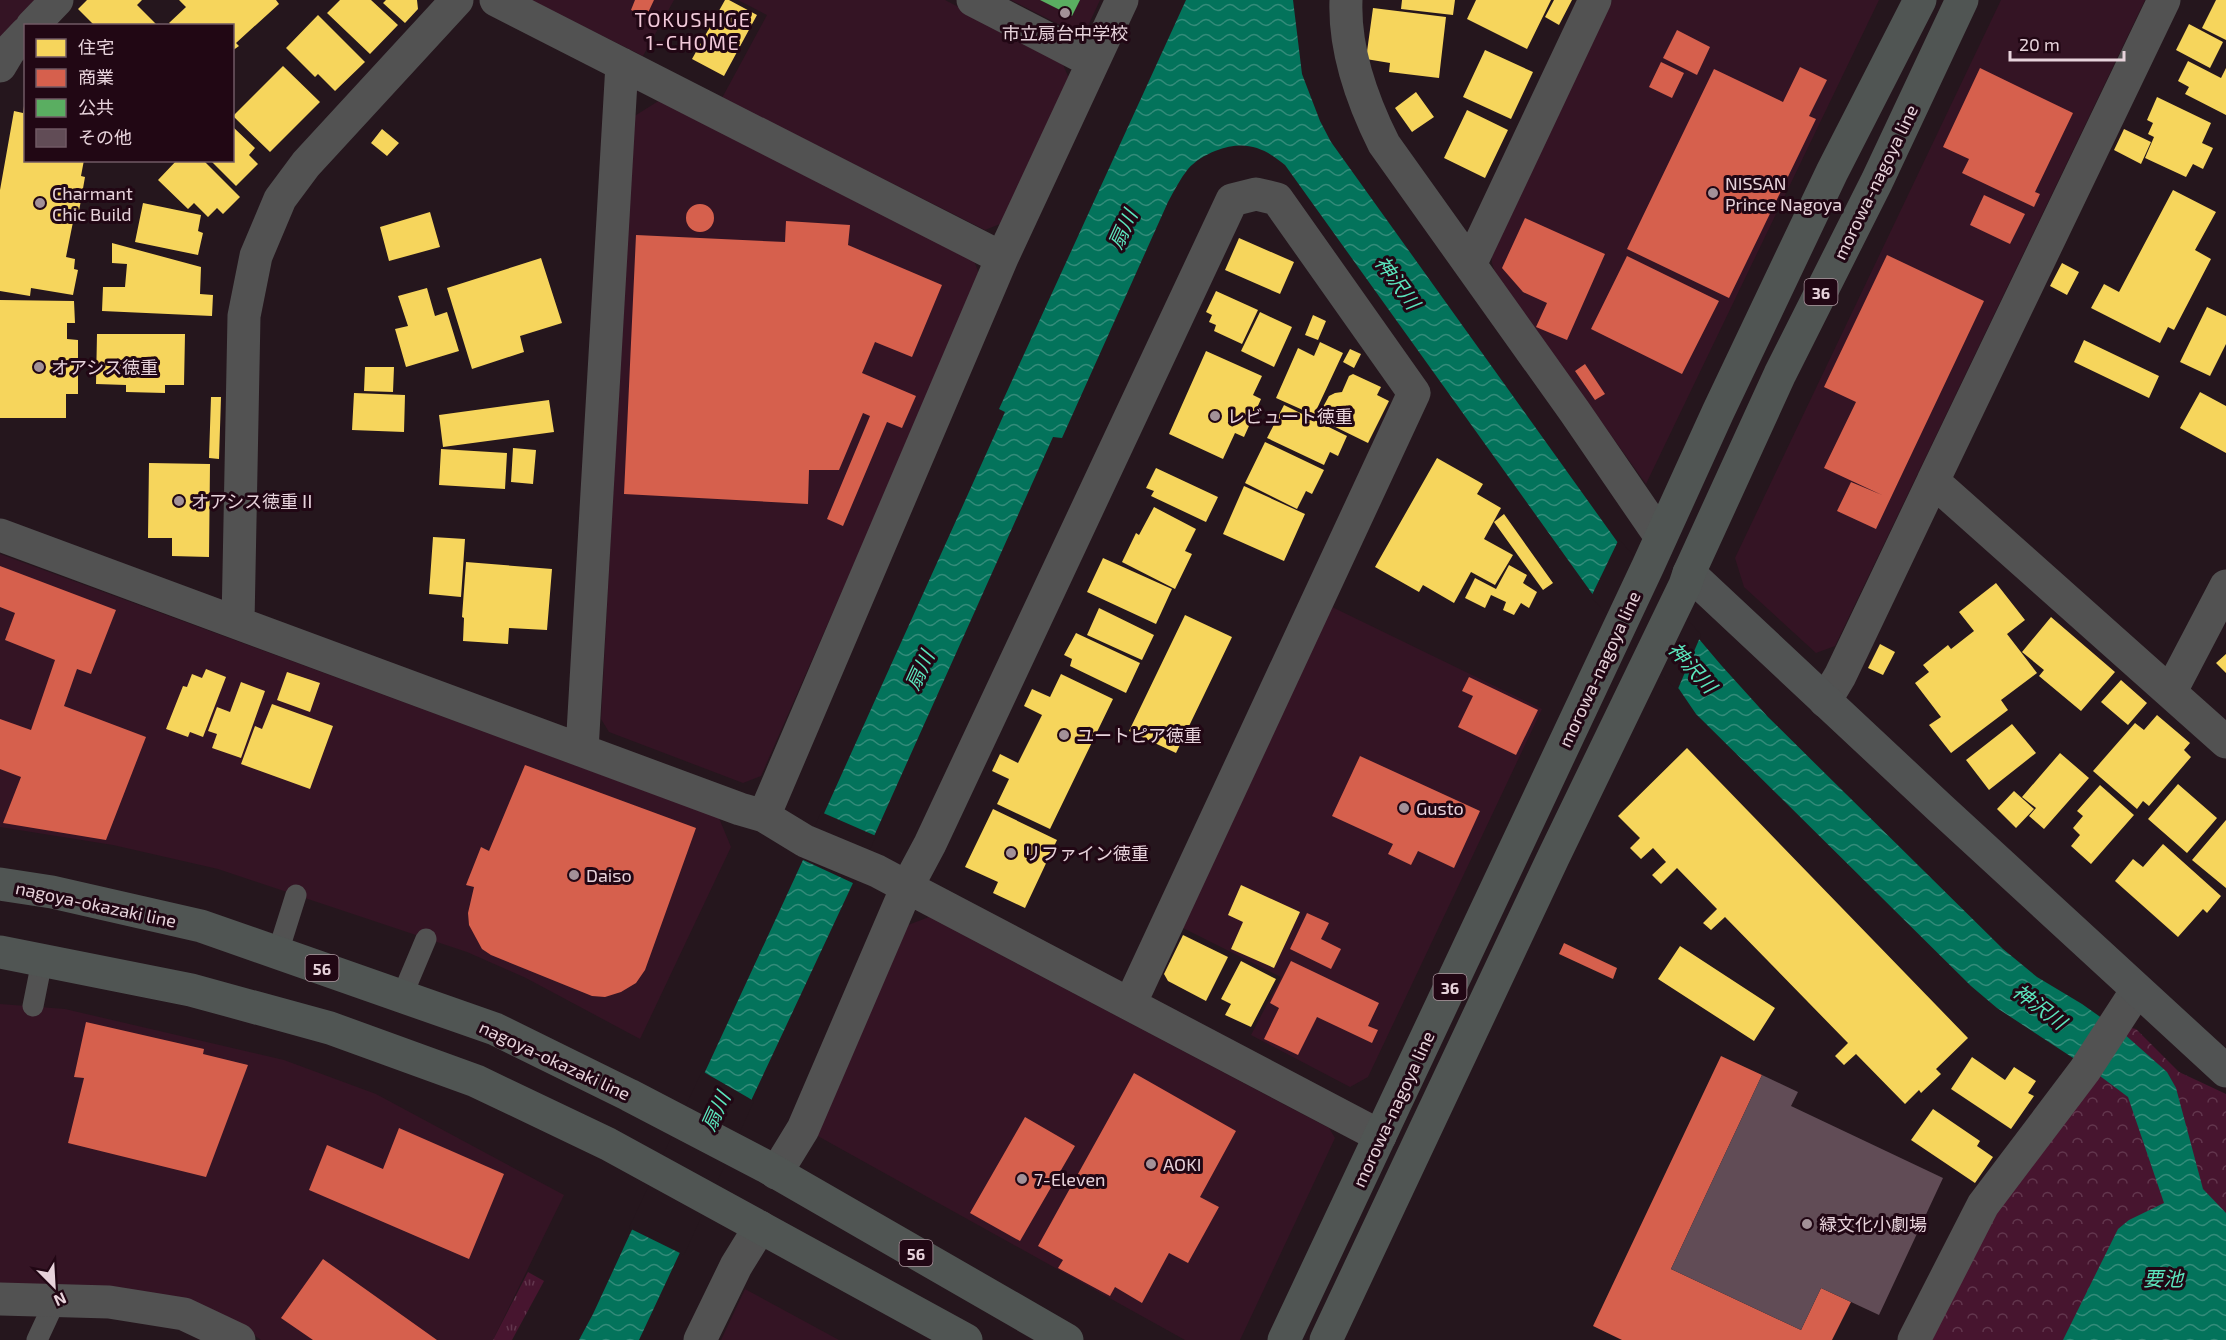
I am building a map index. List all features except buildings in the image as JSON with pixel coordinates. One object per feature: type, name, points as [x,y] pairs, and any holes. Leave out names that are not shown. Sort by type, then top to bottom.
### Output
[{"type":"main road","name":"morowa-nagoya line","points":[[1284,1340],[1832,172],[1920,0]]},
{"type":"main road","name":"morowa-nagoya line","points":[[1326,1340],[1687,579],[1780,374],[1877,181],[1962,0]]},
{"type":"main road","name":"nagoya-okazaki line","points":[[0,884],[52,892],[201,926],[495,1029],[629,1095],[770,1169],[1067,1340]]},
{"type":"main road","points":[[0,952],[191,990],[330,1028],[476,1081],[608,1144],[966,1340]]},
{"type":"street","points":[[34,24],[57,0]]},
{"type":"street","points":[[238,622],[244,316],[256,256],[280,199],[306,164],[457,0]]},
{"type":"street","points":[[496,0],[1002,258]]},
{"type":"street","points":[[973,0],[1093,62]]},
{"type":"street","points":[[764,816],[1002,258],[1122,0]]},
{"type":"street","points":[[1346,0],[1347,31],[1357,74],[1370,117],[1384,144],[1470,265],[1654,551]]},
{"type":"street","points":[[1470,265],[1595,0]]},
{"type":"street","points":[[1825,701],[1840,676],[2164,0]]},
{"type":"street","points":[[0,66],[9,51],[24,35]]},
{"type":"street","points":[[582,750],[622,64]]},
{"type":"street","points":[[770,1169],[803,1129],[907,886],[930,844],[1232,200],[1256,194],[1277,199],[1414,393],[1130,1004]]},
{"type":"street","points":[[1934,481],[2226,742]]},
{"type":"street","points":[[0,535],[238,622],[373,682],[582,750],[764,816],[805,841],[871,868],[907,886],[1380,1136]]},
{"type":"street","points":[[1687,579],[1825,701],[2226,1071]]},
{"type":"street","points":[[2171,691],[2226,586]]},
{"type":"street","points":[[1914,1340],[1983,1205],[2085,1070],[2137,990]]},
{"type":"street","points":[[700,1340],[736,1266],[752,1222]]},
{"type":"street","points":[[0,1299],[110,1302],[183,1314],[239,1340]]},
{"type":"lane","points":[[278,952],[296,895]]},
{"type":"lane","points":[[402,996],[426,939]]},
{"type":"lane","points":[[33,1006],[42,961]]},
{"type":"lane","points":[[38,1340],[56,1299]]},
{"type":"shaded area","points":[[0,0],[35,0],[0,38]]},
{"type":"shaded area","points":[[530,0],[674,0],[643,56]]},
{"type":"shaded area","points":[[738,0],[945,0],[1061,60],[1071,83],[1010,220],[985,230],[722,98],[767,15]]},
{"type":"shaded area","name":"市立扇台中学校","points":[[1011,0],[1100,0],[1088,26],[1072,31]]},
{"type":"shaded area","points":[[1612,0],[1879,0],[1646,484],[1496,275],[1492,263],[1492,256]]},
{"type":"shaded area","points":[[2001,0],[2145,0],[1835,646],[1816,653],[1744,587],[1735,558]]},
{"type":"shaded area","points":[[660,100],[972,255],[980,277],[761,776],[743,783],[609,732],[601,719],[633,117]]},
{"type":"shaded area","points":[[0,554],[719,818],[731,847],[640,1039],[526,978],[467,952],[218,869],[113,845],[0,827]]},
{"type":"shaded area","points":[[1328,605],[1542,709],[1368,1077],[1350,1087],[1251,1035],[1281,977],[1179,926]]},
{"type":"shaded area","points":[[929,917],[1329,1128],[1335,1138],[1240,1340],[1185,1340],[816,1135],[908,925]]},
{"type":"shaded area","points":[[0,1004],[65,1009],[284,1060],[376,1094],[564,1195],[493,1340],[261,1340],[247,1330],[0,1286]]},
{"type":"shaded area","points":[[745,1289],[839,1340],[721,1340]]},
{"type":"green space","points":[[2122,1026],[2136,1029],[2179,1072],[2226,1094],[2226,1340],[1932,1340],[1998,1209]]},
{"type":"green space","points":[[528,1272],[544,1281],[512,1340],[493,1340]]},
{"type":"water","points":[[1186,0],[1293,0],[1302,74],[1320,121],[1331,142],[1621,547],[1768,717],[2003,949],[2037,977],[2082,1004],[2123,1033],[2167,1072],[2176,1088],[2203,1189],[2226,1213],[2226,1340],[2063,1340],[2118,1229],[2129,1220],[2164,1203],[2128,1097],[2096,1073],[1997,1008],[1971,986],[1696,714],[1679,689],[1596,599],[1285,165],[1260,149],[1235,146],[1204,156],[1191,166],[1168,202],[1062,438],[1053,437],[853,883],[639,1340],[579,1340],[803,860],[1005,412],[999,409]]},
{"type":"pier","points":[[1619,539],[1701,635],[1677,691],[1591,597]]},
{"type":"pier","points":[[821,812],[876,836],[855,884],[801,859]]},
{"type":"pier","points":[[702,1071],[754,1101],[684,1255],[629,1228]]},
{"type":"place","name":"市立扇台中学校","points":[[1065,13]]},
{"type":"place","name":"NISSAN Prince Nagoya","points":[[1713,193]]},
{"type":"place","name":"Charmant Chic Build","points":[[40,203]]},
{"type":"place","name":"オアシス徳重","points":[[39,367]]},
{"type":"place","name":"レビュート徳重","points":[[1215,416]]},
{"type":"place","name":"オアシス徳重Ⅱ","points":[[179,501]]},
{"type":"place","name":"ユートピア徳重","points":[[1064,735]]},
{"type":"place","name":"Gusto","points":[[1404,808]]},
{"type":"place","name":"リファイン徳重","points":[[1011,853]]},
{"type":"place","name":"Daiso","points":[[574,875]]},
{"type":"place","name":"AOKI","points":[[1151,1164]]},
{"type":"place","name":"7-Eleven","points":[[1022,1179]]},
{"type":"place","name":"緑文化小劇場","points":[[1807,1224]]},
{"type":"district","name":"TOKUSHIGE 1-CHOME","points":[[693,30]]},
{"type":"water label","name":"扇川","points":[[1122,229]]},
{"type":"water label","name":"神沢川","points":[[1398,282]]},
{"type":"water label","name":"神沢川","points":[[1693,667]]},
{"type":"water label","name":"扇川","points":[[919,670]]},
{"type":"water label","name":"神沢川","points":[[2040,1006]]},
{"type":"water label","name":"扇川","points":[[715,1111]]},
{"type":"water label","name":"要池","points":[[2163,1278]]}]
